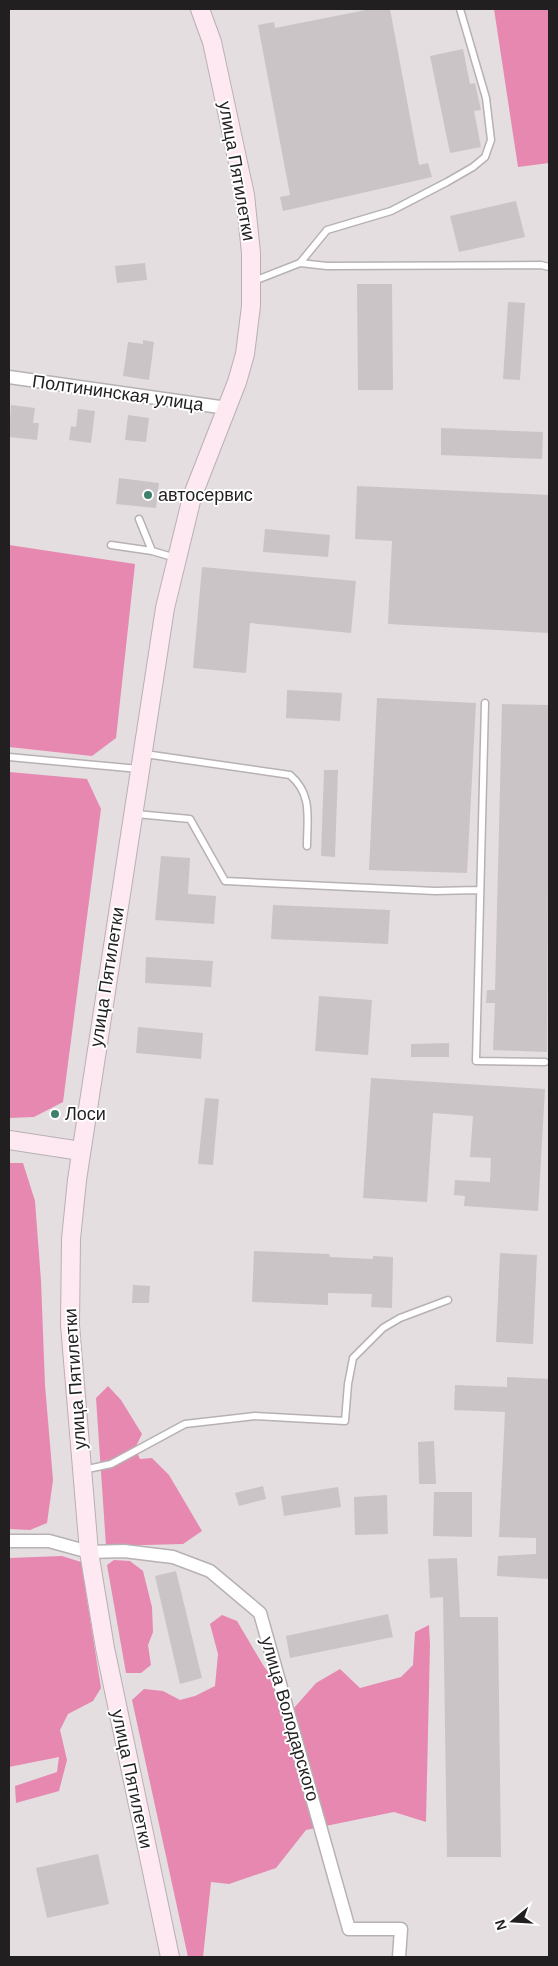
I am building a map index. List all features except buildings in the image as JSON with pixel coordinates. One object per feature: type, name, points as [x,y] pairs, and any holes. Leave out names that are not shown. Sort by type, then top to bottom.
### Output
[{"type":"main road","name":"улица Пятилетки","points":[[170,1957],[104,1640],[89,1552],[71,1352],[70,1292],[71,1239],[81,1151],[158,645],[176,558],[192,498],[227,408],[245,354],[252,281],[245,194],[212,42],[200,9]]},
{"type":"main road","points":[[9,1140],[81,1151]]},
{"type":"street","name":"Полтининская улица","points":[[9,377],[227,408]]},
{"type":"street","points":[[9,1541],[49,1541],[89,1552]]},
{"type":"street","name":"улица Володарского","points":[[89,1552],[124,1551],[173,1557],[210,1571],[260,1613],[349,1929],[401,1929],[399,1957]]},
{"type":"lane","points":[[300,264],[328,230],[391,211],[473,167],[485,156],[491,140],[486,98],[460,9]]},
{"type":"lane","points":[[252,281],[300,264],[327,266],[542,264],[549,267]]},
{"type":"lane","points":[[139,519],[152,551]]},
{"type":"lane","points":[[111,545],[152,551],[176,558]]},
{"type":"lane","points":[[485,703],[476,1061],[545,1062]]},
{"type":"lane","points":[[9,757],[140,761],[290,775],[300,784],[306,798],[307,846]]},
{"type":"lane","points":[[132,813],[190,819],[225,881],[435,890],[479,890]]},
{"type":"lane","points":[[82,1471],[111,1464],[185,1424],[255,1416],[345,1421],[348,1384],[353,1358],[383,1328],[400,1318],[448,1300]]},
{"type":"shaded area","points":[[494,9],[549,9],[549,163],[518,167]]},
{"type":"shaded area","points":[[9,545],[135,564],[116,738],[92,756],[9,747]]},
{"type":"shaded area","points":[[9,772],[87,779],[101,809],[63,1102],[34,1117],[9,1118]]},
{"type":"shaded area","points":[[9,1163],[23,1163],[35,1201],[41,1281],[45,1385],[53,1480],[47,1523],[30,1530],[9,1529]]},
{"type":"shaded area","points":[[108,1386],[121,1400],[142,1434],[135,1448],[140,1459],[152,1458],[169,1475],[202,1531],[183,1544],[106,1546],[96,1398]]},
{"type":"shaded area","points":[[62,1556],[81,1562],[101,1688],[93,1701],[68,1714],[60,1730],[67,1760],[59,1791],[16,1803],[15,1786],[57,1772],[59,1757],[9,1767],[9,1558]]},
{"type":"shaded area","points":[[114,1560],[130,1561],[143,1571],[152,1607],[153,1632],[148,1645],[151,1665],[141,1673],[126,1673],[107,1565]]},
{"type":"shaded area","points":[[222,1615],[237,1621],[263,1665],[294,1708],[316,1683],[340,1669],[360,1688],[401,1677],[413,1665],[415,1632],[429,1625],[426,1822],[394,1812],[306,1830],[276,1868],[229,1884],[211,1882],[203,1957],[188,1957],[132,1700],[144,1689],[163,1691],[180,1700],[195,1696],[215,1686],[218,1654],[210,1624]]},
{"type":"place","name":"автосервис","points":[[148,495]]},
{"type":"place","name":"Лоси","points":[[55,1114]]}]
